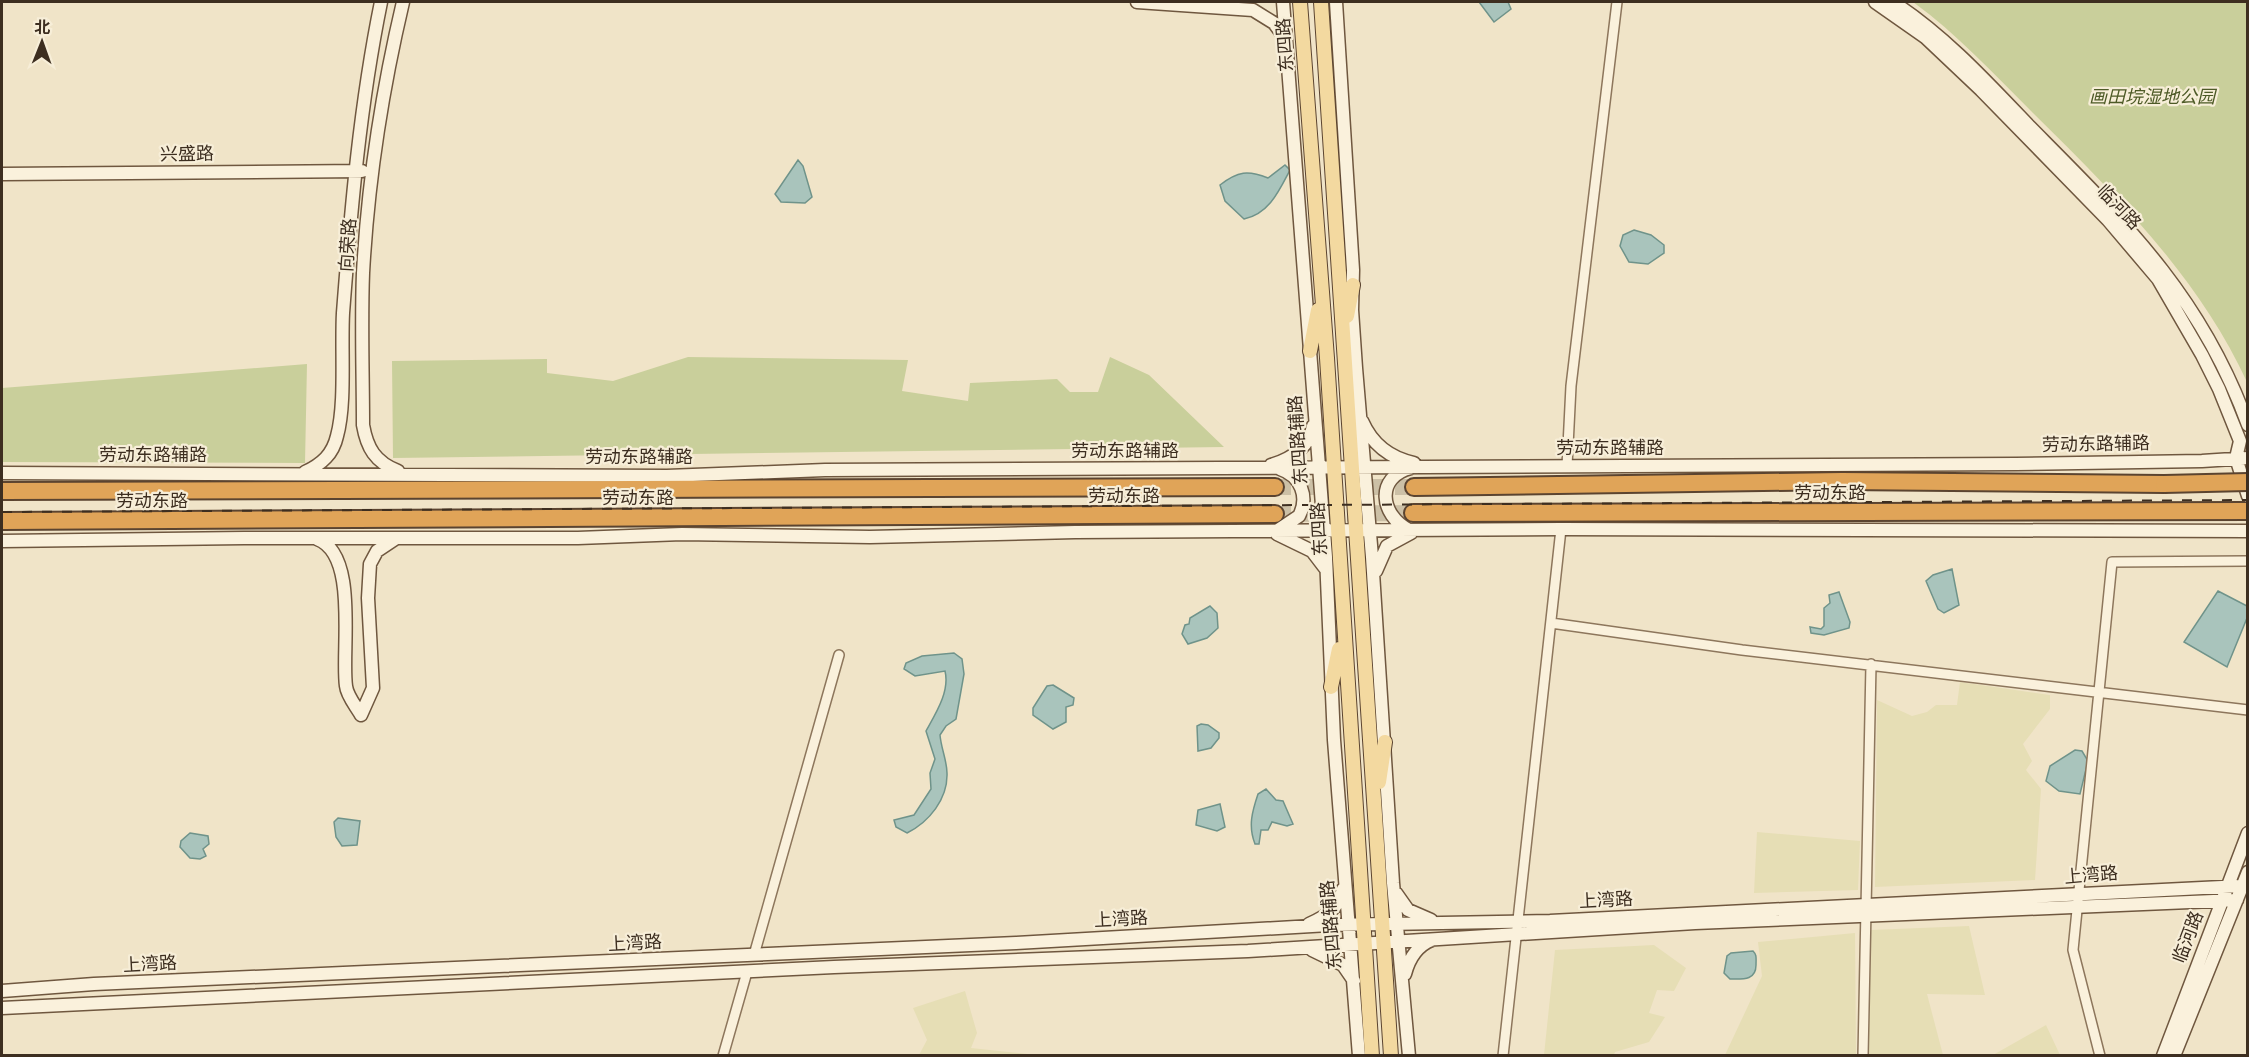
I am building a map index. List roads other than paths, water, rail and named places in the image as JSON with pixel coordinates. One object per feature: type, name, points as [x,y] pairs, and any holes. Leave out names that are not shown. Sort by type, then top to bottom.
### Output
[{"type":"highway","name":"劳动东路","points":[[1414,487],[1842,482],[2164,484],[2247,482]]},
{"type":"highway","name":"劳动东路","points":[[2,491],[1275,487]]},
{"type":"highway","name":"劳动东路","points":[[1413,513],[2247,511]]},
{"type":"highway","name":"劳动东路","points":[[2,521],[1270,526]]},
{"type":"main road","name":"向荣路","points":[[302,474],[323,462],[331,452],[340,424],[342,338],[355,174],[367,68],[381,2]]},
{"type":"main road","name":"向荣路","points":[[403,2],[383,90],[372,175],[363,276],[363,425],[365,438],[374,456],[390,468],[404,473]]},
{"type":"main road","points":[[1137,2],[1253,10],[1274,23],[1285,38]]},
{"type":"main road","name":"东四路辅路","points":[[1283,2],[1318,468],[1330,531],[1327,571],[1331,687],[1349,925],[1358,944],[1355,982],[1359,1056]]},
{"type":"main road","name":"东四路","points":[[1300,2],[1334,468],[1330,531],[1343,629],[1364,925],[1358,944],[1369,1015],[1372,1056]]},
{"type":"main road","name":"东四路","points":[[1321,2],[1346,378],[1354,420],[1363,531],[1375,808],[1391,1056]]},
{"type":"main road","points":[[1331,426],[1335,435],[1343,437],[1347,435],[1354,420],[1353,285],[1336,2]]},
{"type":"main road","name":"临河路","points":[[1875,2],[1908,24],[1940,51],[2130,244],[2158,279],[2202,355],[2240,441],[2247,496]]},
{"type":"main road","name":"临河路","points":[[1893,2],[1927,26],[1968,63],[2151,253],[2198,320],[2230,381],[2247,425]]},
{"type":"main road","name":"兴盛路","points":[[2,174],[372,175]]},
{"type":"main road","name":"兴盛路","points":[[2,180],[355,174]]},
{"type":"main road","points":[[1344,339],[1353,285]]},
{"type":"main road","points":[[1310,351],[1321,294]]},
{"type":"main road","points":[[1257,469],[1293,457],[1307,441],[1315,419]]},
{"type":"main road","points":[[1354,420],[1391,456],[1436,467]]},
{"type":"main road","name":"劳动东路辅路","points":[[2,474],[404,473],[667,476],[825,470],[2202,462],[2242,458]]},
{"type":"main road","points":[[1409,530],[1392,518],[1386,506],[1385,495],[1400,473],[1415,467]]},
{"type":"main road","points":[[2,542],[313,538],[578,538],[682,534],[870,537],[1290,524],[1299,516],[1304,497],[1295,478],[1277,469]]},
{"type":"main road","points":[[1270,526],[1330,531],[1561,529],[2247,531]]},
{"type":"main road","points":[[1270,526],[1300,543],[1319,558],[1327,571],[1341,606]]},
{"type":"main road","points":[[1374,584],[1379,560],[1387,546],[1402,536],[1424,530]]},
{"type":"main road","points":[[1363,531],[1374,584],[1394,888],[1408,1056]]},
{"type":"main road","points":[[313,538],[329,545],[342,568],[346,689],[361,715],[373,688],[368,588],[370,564],[377,551],[397,539]]},
{"type":"main road","points":[[1331,687],[1343,629]]},
{"type":"main road","points":[[1375,808],[1385,742]]},
{"type":"main road","name":"临河路","points":[[2163,1056],[2247,833]]},
{"type":"main road","points":[[1378,850],[1394,888],[1408,910],[1422,918],[1447,922]]},
{"type":"main road","name":"临河路","points":[[2174,1056],[2247,872]]},
{"type":"main road","points":[[1298,927],[1325,916],[1338,904],[1345,876]]},
{"type":"main road","name":"上湾路","points":[[2,991],[94,984],[754,955],[1298,927],[1867,910],[2078,900],[2242,886]]},
{"type":"main road","name":"上湾路","points":[[2078,900],[2236,900]]},
{"type":"main road","name":"上湾路","points":[[2,1008],[1299,948],[1867,910]]},
{"type":"main road","points":[[1403,987],[1412,956],[1422,945],[1438,938]]},
{"type":"main road","points":[[1299,948],[1314,950],[1343,965],[1355,982],[1369,1015]]},
{"type":"street","points":[[1567,466],[1571,386],[1617,2]]},
{"type":"street","points":[[1503,1056],[1561,529]]},
{"type":"street","points":[[2100,1056],[2073,950],[2112,562],[2246,561]]},
{"type":"street","points":[[1551,623],[1708,645],[2247,710]]},
{"type":"street","points":[[754,955],[839,655]]},
{"type":"street","points":[[1863,1056],[1870,664]]},
{"type":"street","points":[[723,1056],[747,972]]},
{"type":"water","points":[[1479,2],[1508,2],[1511,9],[1494,22]]},
{"type":"water","points":[[798,160],[803,166],[812,197],[805,203],[781,202],[775,194]]},
{"type":"water","points":[[1285,165],[1290,170],[1286,178],[1267,207],[1260,212],[1244,219],[1225,201],[1220,185],[1226,180],[1243,173],[1268,178]]},
{"type":"water","points":[[1634,230],[1651,235],[1664,245],[1664,253],[1648,264],[1629,262],[1620,246],[1623,235]]},
{"type":"water","points":[[1952,569],[1959,605],[1944,613],[1938,609],[1926,581],[1933,575]]},
{"type":"water","points":[[2218,591],[2247,606],[2247,618],[2227,667],[2184,642]]},
{"type":"water","points":[[1839,592],[1850,622],[1849,628],[1824,635],[1811,633],[1810,627],[1821,629],[1824,626],[1824,608],[1830,603],[1829,595]]},
{"type":"water","points":[[1210,606],[1217,613],[1218,628],[1207,638],[1188,644],[1182,634],[1185,625],[1189,624],[1190,618]]},
{"type":"water","points":[[954,653],[962,659],[964,674],[956,719],[946,726],[940,735],[947,768],[944,792],[941,801],[930,816],[907,833],[896,827],[894,820],[914,815],[931,789],[930,773],[935,759],[926,731],[941,702],[946,679],[945,671],[915,676],[904,669],[906,663],[922,656]]},
{"type":"water","points":[[1053,685],[1074,698],[1073,705],[1066,707],[1066,722],[1053,729],[1033,715],[1033,708],[1047,686]]},
{"type":"water","points":[[1208,725],[1219,733],[1219,738],[1211,748],[1198,751],[1197,726]]},
{"type":"water","points":[[2075,750],[2082,751],[2088,761],[2080,794],[2059,791],[2046,781],[2050,766]]},
{"type":"water","points":[[1266,789],[1276,800],[1283,801],[1293,824],[1287,826],[1272,822],[1268,830],[1261,830],[1259,844],[1255,844],[1251,825],[1253,813],[1258,794]]},
{"type":"water","points":[[1220,804],[1225,827],[1217,831],[1196,825],[1198,810]]},
{"type":"water","points":[[338,818],[360,821],[357,845],[342,846],[336,837],[334,822]]},
{"type":"water","points":[[190,833],[208,836],[209,844],[203,849],[206,856],[200,859],[190,858],[180,847],[181,841]]},
{"type":"water","points":[[1753,951],[1756,955],[1754,974],[1744,979],[1730,979],[1724,973],[1727,956],[1731,953]]},
{"type":"tunnel","points":[[1275,487],[1414,487]]},
{"type":"tunnel","points":[[1275,514],[1413,513]]},
{"type":"railway","points":[[2,512],[2248,500]]},
{"type":"park label","name":"画田垸湿地公园","points":[[2152,97]]}]
